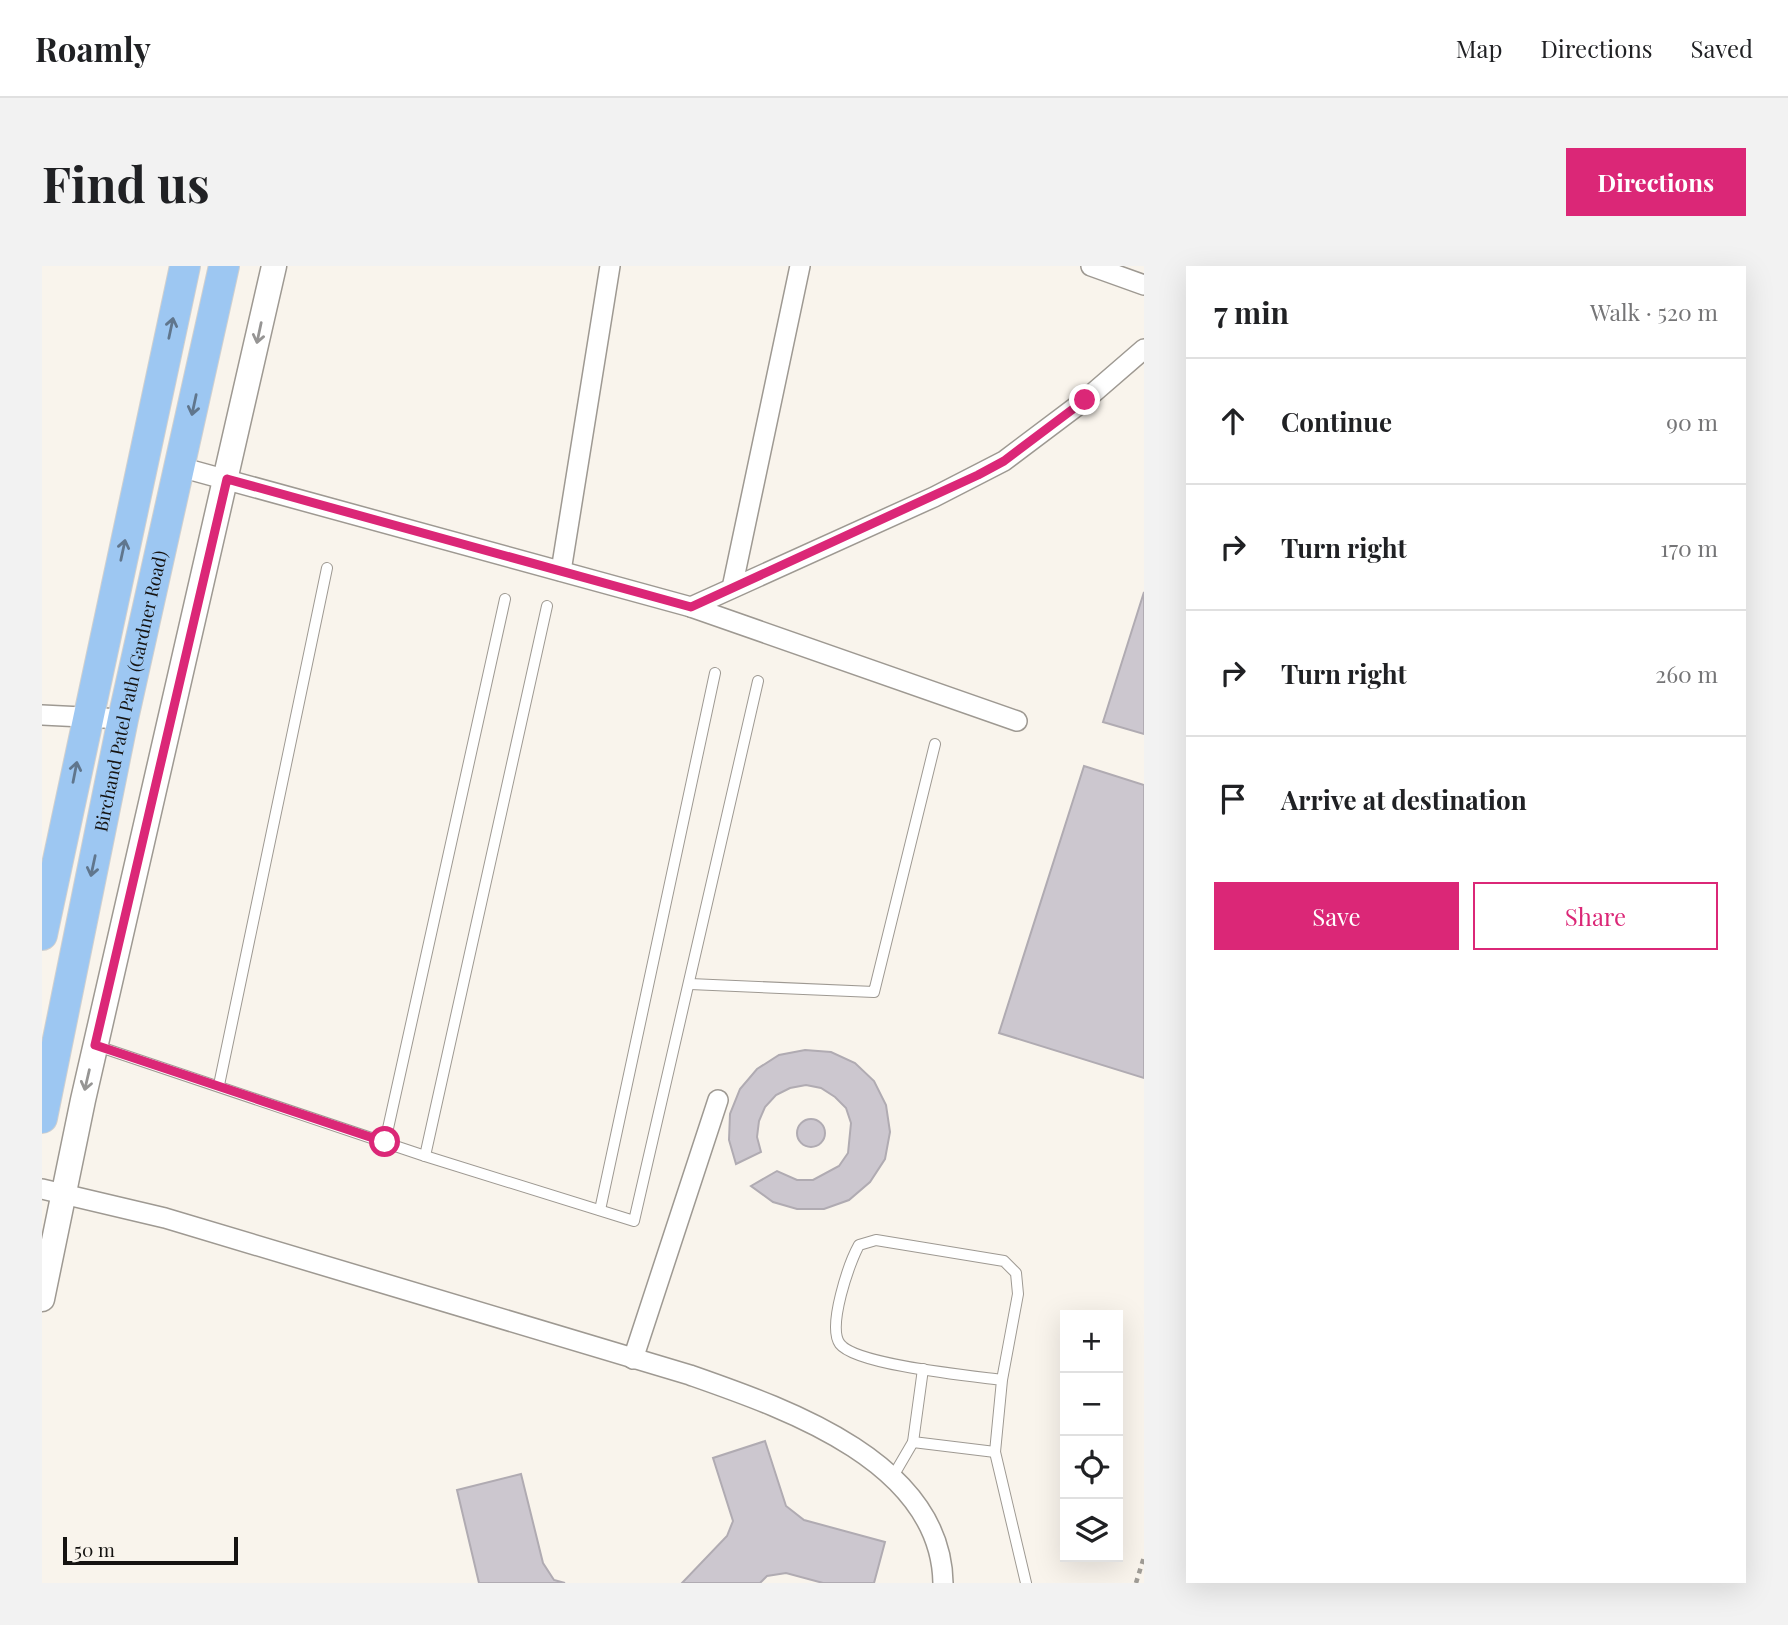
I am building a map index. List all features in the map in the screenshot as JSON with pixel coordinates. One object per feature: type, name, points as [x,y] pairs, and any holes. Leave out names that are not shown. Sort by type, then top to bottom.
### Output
[{"type":"main road","points":[[42,935],[86,718],[185,266]]},
{"type":"main road","name":"Birchand Patel Path (Gardner Road)","points":[[42,1118],[124,719],[224,266]]},
{"type":"street","points":[[42,1298],[53,1191],[95,1045],[274,266]]},
{"type":"street","points":[[561,572],[610,266]]},
{"type":"street","points":[[732,588],[800,266]]},
{"type":"street","points":[[1091,266],[1144,285]]},
{"type":"street","points":[[691,607],[934,497],[1004,461],[1085,400],[1144,349]]},
{"type":"street","points":[[180,467],[691,607],[1017,721]]},
{"type":"street","points":[[42,715],[124,719]]},
{"type":"street","points":[[633,1359],[718,1100]]},
{"type":"street","points":[[53,1191],[165,1218],[761,1400],[822,1427],[908,1491],[933,1533],[943,1583]]},
{"type":"lane","points":[[219,1085],[327,568]]},
{"type":"lane","points":[[385,1142],[505,599]]},
{"type":"lane","points":[[425,1156],[547,606]]},
{"type":"lane","points":[[600,1210],[715,673]]},
{"type":"lane","points":[[95,1045],[425,1156],[634,1221],[691,984],[758,681]]},
{"type":"lane","points":[[691,984],[874,992],[935,744]]},
{"type":"lane","points":[[1002,1380],[923,1369],[850,1354],[838,1342],[836,1324],[849,1263],[859,1245],[876,1240],[1004,1261],[1016,1273],[1018,1294],[1002,1380],[995,1452],[1026,1583]]},
{"type":"lane","points":[[892,1478],[913,1442],[923,1369]]},
{"type":"lane","points":[[913,1442],[995,1452]]},
{"type":"path","points":[[1136,1583],[1144,1557]]},
{"type":"building","points":[[1144,592],[1144,734],[1103,722]]},
{"type":"building","points":[[1084,766],[1144,785],[1144,1078],[999,1033]]},
{"type":"building","points":[[805,1050],[831,1052],[855,1063],[874,1081],[886,1105],[890,1132],[885,1159],[870,1182],[849,1200],[824,1209],[797,1209],[773,1202],[751,1186],[777,1171],[797,1180],[813,1180],[839,1166],[848,1153],[851,1123],[846,1108],[835,1097],[821,1088],[806,1085],[790,1088],[776,1095],[765,1107],[759,1121],[757,1137],[761,1152],[736,1164],[729,1140],[730,1114],[740,1089],[757,1069],[779,1055]]},
{"type":"building","points":[[811,1119],[821,1123],[825,1133],[821,1143],[811,1147],[801,1143],[797,1133],[801,1123]]},
{"type":"building","points":[[765,1441],[786,1506],[804,1520],[885,1542],[874,1583],[823,1583],[786,1573],[767,1576],[760,1583],[682,1583],[727,1536],[733,1521],[713,1458]]},
{"type":"building","points":[[521,1474],[543,1563],[554,1580],[565,1583],[479,1583],[457,1490]]},
{"type":"route","points":[[385,1142],[95,1045],[227,479],[691,607],[978,475],[1004,461],[1085,400]]}]
